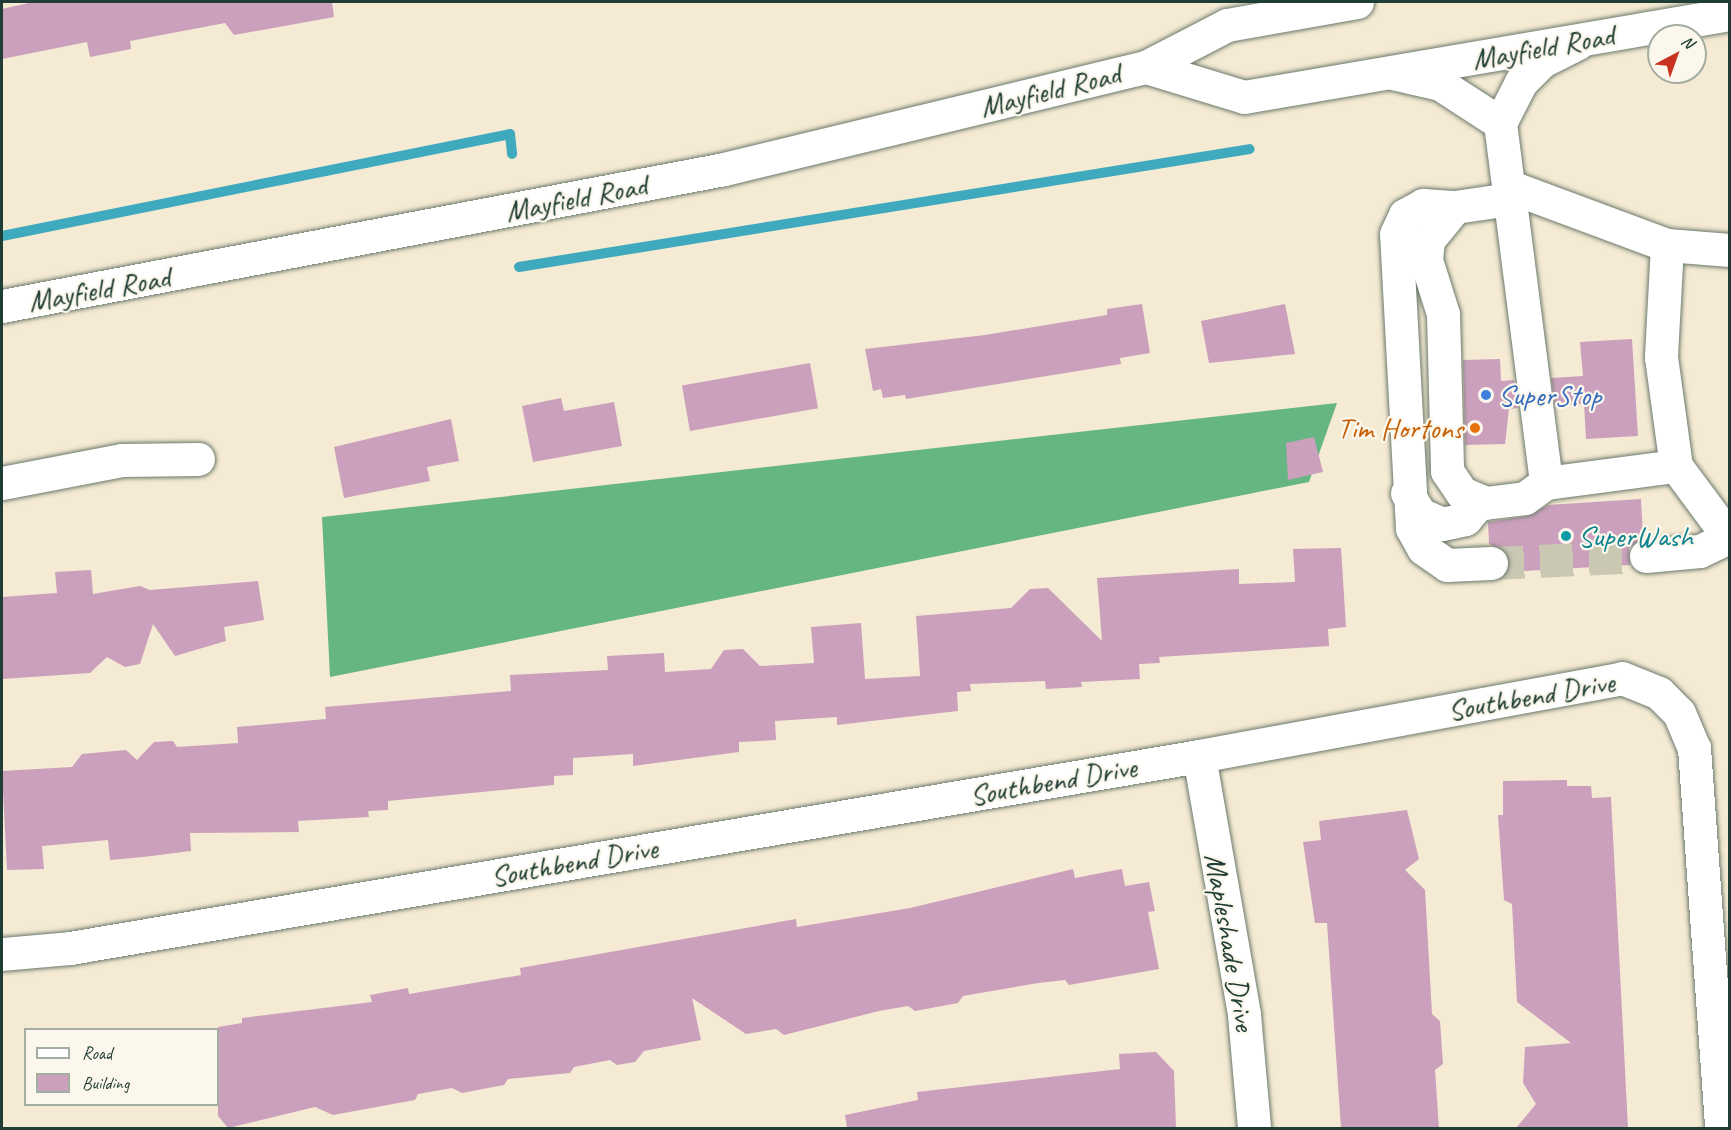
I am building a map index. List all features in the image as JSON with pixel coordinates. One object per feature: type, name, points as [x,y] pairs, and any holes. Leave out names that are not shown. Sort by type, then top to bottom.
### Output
[{"type":"street","name":"Mayfield Road","points":[[2,306],[724,169],[1146,67],[1227,25],[1357,2]]},
{"type":"street","name":"Mayfield Road","points":[[1146,67],[1244,97],[1580,42],[1730,14]]},
{"type":"street","points":[[1546,483],[1500,123],[1521,82],[1542,61],[1580,42]]},
{"type":"street","points":[[1392,73],[1440,84],[1500,123]]},
{"type":"street","points":[[1491,563],[1460,567],[1434,558],[1412,528],[1407,493],[1396,234],[1414,209],[1455,207],[1509,192],[1667,245],[1730,250]]},
{"type":"street","points":[[1455,207],[1428,240],[1426,268],[1443,314],[1447,471],[1462,493],[1480,502],[1525,498],[1546,483],[1676,465]]},
{"type":"street","points":[[1646,556],[1700,551],[1728,538],[1676,465],[1661,357],[1667,245]]},
{"type":"street","points":[[2,483],[122,460],[198,459]]},
{"type":"street","points":[[1407,493],[1420,514],[1442,524],[1465,519],[1480,502]]},
{"type":"street","name":"Southbend Drive","points":[[2,954],[70,948],[1199,756],[1622,678],[1659,693],[1679,713],[1694,748],[1721,1128]]},
{"type":"street","name":"Mapleshade Drive","points":[[1199,756],[1244,1016],[1254,1128]]},
{"type":"green space","points":[[1337,403],[1309,482],[330,677],[322,517]]},
{"type":"building","points":[[33,2],[332,2],[334,17],[234,35],[225,23],[130,41],[131,49],[90,57],[87,42],[2,59],[2,9]]},
{"type":"building","points":[[1142,304],[1150,353],[1120,358],[1121,364],[906,399],[905,395],[883,398],[881,389],[873,391],[865,349],[985,335],[1107,315],[1107,309]]},
{"type":"building","points":[[1285,304],[1295,354],[1209,363],[1201,321]]},
{"type":"building","points":[[1632,339],[1638,436],[1586,439],[1584,404],[1555,406],[1551,378],[1583,376],[1580,342]]},
{"type":"building","name":"SuperStop","points":[[1500,359],[1501,381],[1514,380],[1518,408],[1509,409],[1505,444],[1465,445],[1463,360]]},
{"type":"building","points":[[810,363],[818,408],[690,431],[682,386]]},
{"type":"building","points":[[561,398],[564,411],[614,402],[622,446],[533,462],[522,406]]},
{"type":"building","points":[[451,419],[459,461],[427,467],[430,481],[344,498],[334,447]]},
{"type":"building","points":[[1314,437],[1323,472],[1288,480],[1286,443]]},
{"type":"building","name":"SuperWash","points":[[1641,499],[1643,538],[1629,548],[1630,565],[1507,572],[1506,552],[1489,544],[1488,522],[1528,516],[1548,505]]},
{"type":"building","points":[[1341,548],[1346,627],[1328,629],[1329,646],[1159,657],[1160,663],[1139,664],[1140,679],[1081,682],[1082,687],[1046,689],[1045,681],[970,684],[971,691],[957,692],[958,711],[837,725],[837,717],[775,721],[776,740],[739,742],[739,752],[633,766],[633,754],[573,758],[573,775],[554,776],[554,785],[388,801],[388,810],[368,811],[369,817],[298,821],[299,832],[190,833],[191,851],[143,857],[110,860],[108,840],[42,846],[44,869],[7,870],[2,771],[72,767],[82,754],[126,750],[137,760],[154,742],[173,741],[177,747],[238,743],[237,727],[326,719],[325,707],[511,691],[510,675],[608,670],[607,656],[664,653],[665,672],[711,669],[724,650],[743,649],[760,666],[814,663],[811,627],[861,623],[865,679],[920,676],[916,616],[1011,608],[1030,589],[1048,588],[1102,641],[1097,578],[1239,569],[1239,584],[1295,582],[1293,549]]},
{"type":"building","points":[[91,570],[93,594],[140,586],[150,590],[258,581],[264,620],[224,627],[226,641],[175,656],[153,624],[140,664],[125,667],[107,657],[90,673],[2,679],[2,597],[57,593],[55,572]]},
{"type":"building","points":[[1567,780],[1567,786],[1591,786],[1592,798],[1611,797],[1628,1128],[1516,1128],[1536,1104],[1523,1083],[1525,1047],[1571,1043],[1517,1002],[1512,904],[1504,900],[1498,815],[1503,815],[1503,781]]},
{"type":"building","points":[[1407,810],[1419,859],[1405,870],[1425,890],[1432,1014],[1440,1021],[1443,1064],[1435,1070],[1439,1128],[1341,1128],[1327,923],[1315,923],[1303,842],[1321,840],[1319,821]]},
{"type":"building","points":[[1073,869],[1075,878],[1122,869],[1125,886],[1149,882],[1155,911],[1148,912],[1159,969],[1069,985],[1065,980],[963,996],[958,1003],[915,1011],[908,1006],[879,1011],[784,1035],[776,1029],[746,1034],[692,998],[701,1040],[644,1051],[635,1062],[617,1065],[610,1060],[574,1067],[570,1073],[508,1079],[504,1085],[462,1093],[452,1088],[418,1094],[415,1100],[333,1115],[315,1107],[228,1128],[218,1116],[218,1027],[242,1023],[242,1018],[372,1002],[370,995],[408,988],[409,994],[521,975],[520,968],[796,919],[797,927],[910,908]]},
{"type":"building","points":[[1156,1052],[1174,1071],[1176,1128],[847,1128],[845,1115],[918,1100],[917,1092],[1120,1069],[1119,1054]]},
{"type":"waterway","points":[[2,236],[510,134],[512,154]]},
{"type":"waterway","points":[[519,267],[1250,149]]},
{"type":"tunnel","points":[[1491,563],[1646,556]]},
{"type":"place","name":"SuperStop","points":[[1486,395]]},
{"type":"place","name":"Tim Hortons","points":[[1475,428]]},
{"type":"place","name":"SuperWash","points":[[1566,536]]}]
